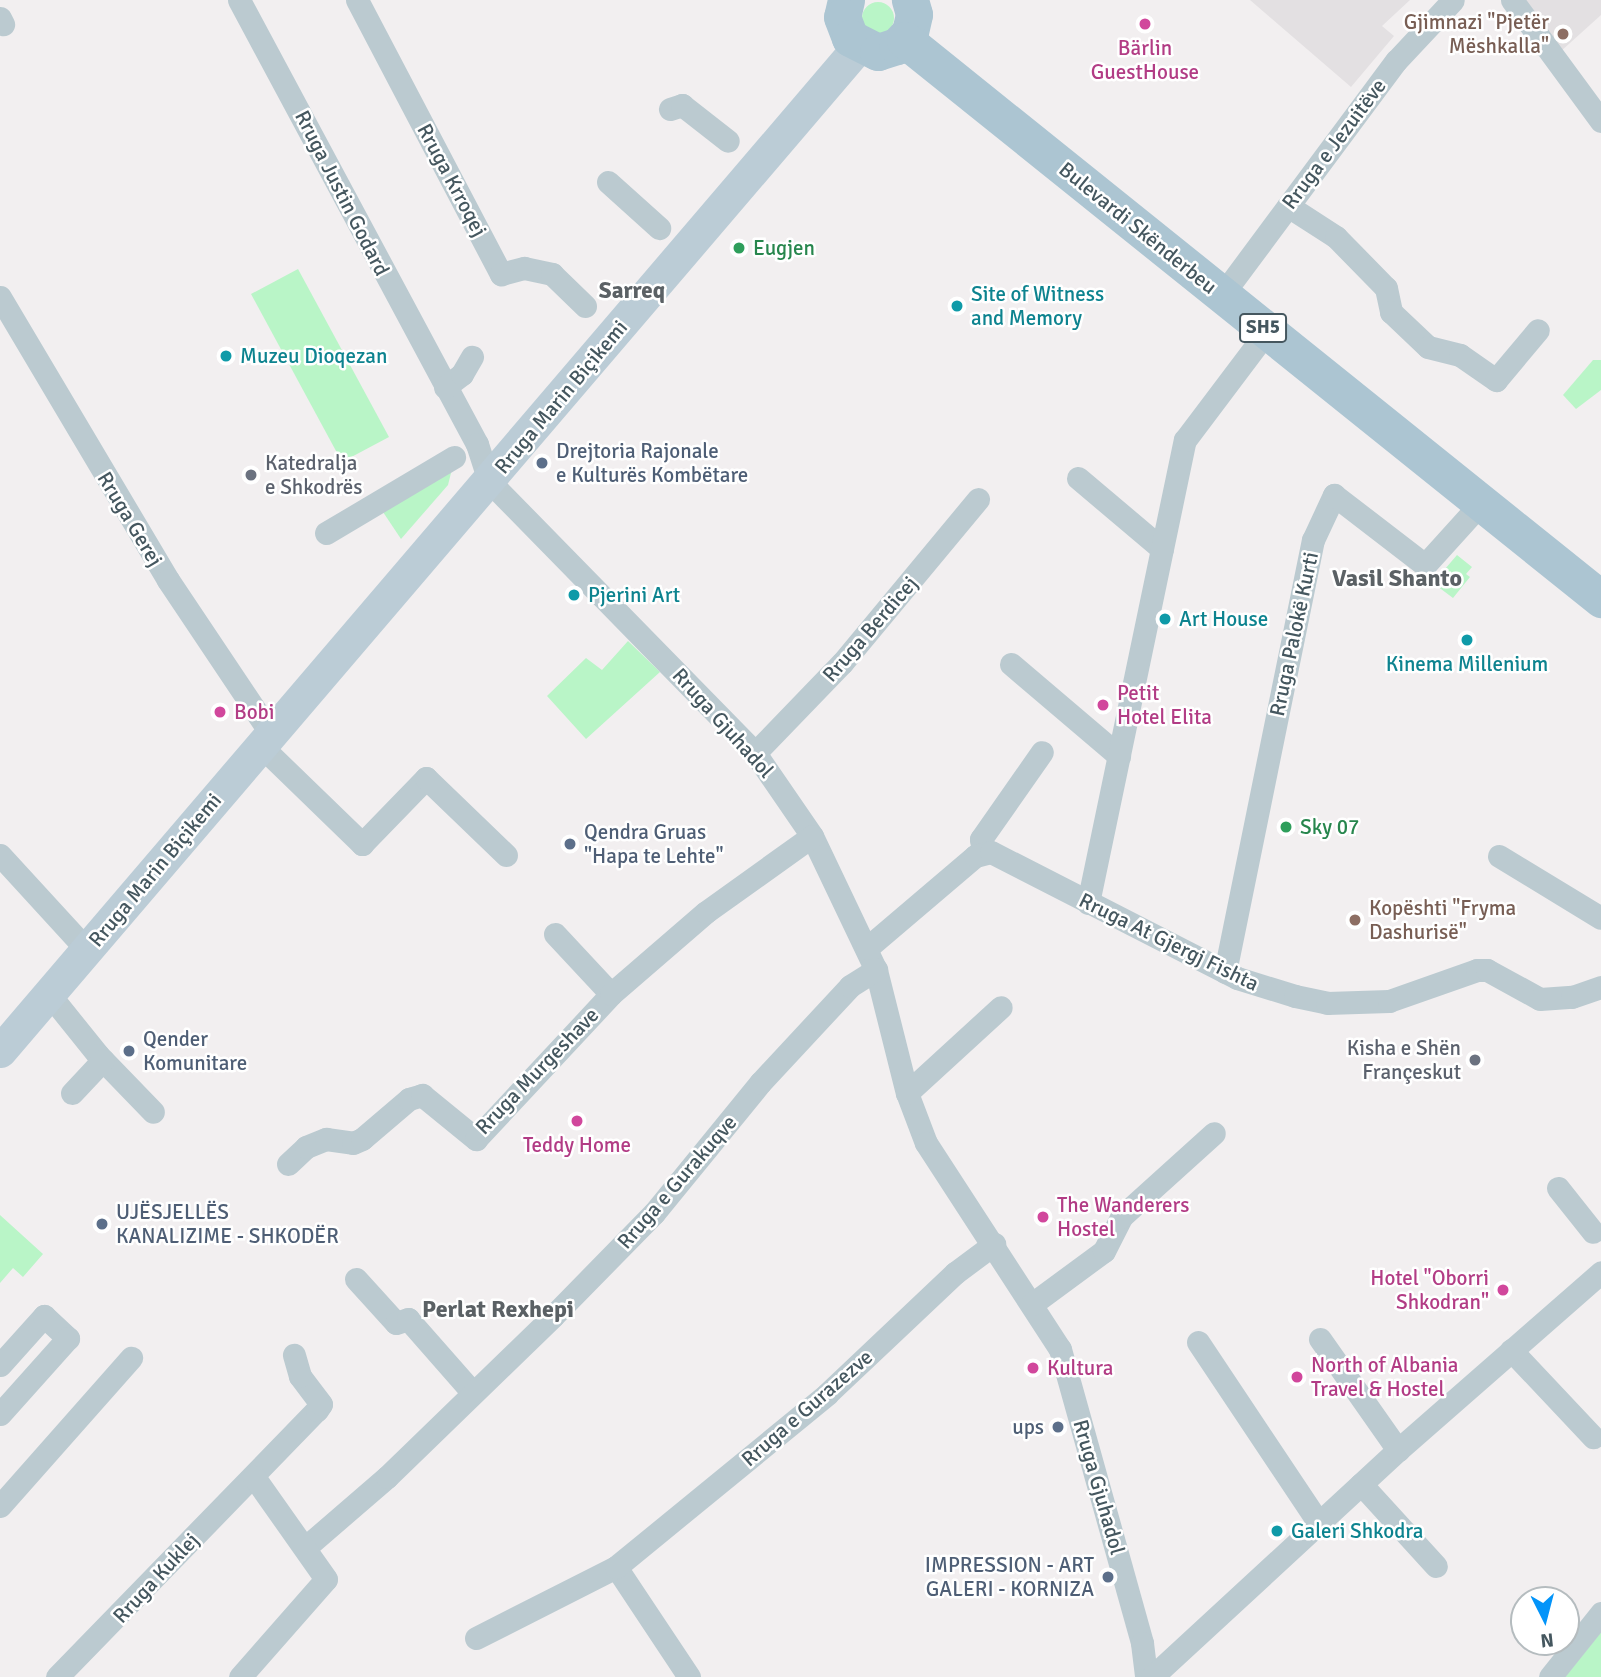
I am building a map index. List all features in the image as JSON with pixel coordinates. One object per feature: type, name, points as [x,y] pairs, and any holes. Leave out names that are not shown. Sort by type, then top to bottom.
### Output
[{"type":"main road","points":[[846,0],[844,28],[859,46],[878,52],[905,40],[913,23],[910,0]]},
{"type":"main road","name":"Bulevardi Skënderbeu","points":[[905,40],[1601,599]]},
{"type":"main road","name":"Rruga Marin Biçikemi","points":[[0,1051],[859,46]]},
{"type":"street","name":"Rruga Justin Godard","points":[[239,0],[444,387],[477,444],[489,481]]},
{"type":"street","name":"Rruga Krroqej","points":[[358,0],[501,274],[524,268],[552,274],[585,306]]},
{"type":"street","name":"Rruga e Jezuitëve","points":[[1222,295],[1396,61],[1453,0]]},
{"type":"street","points":[[1512,0],[1601,121]]},
{"type":"street","points":[[670,109],[682,105],[728,141]]},
{"type":"street","points":[[608,182],[659,228]]},
{"type":"street","points":[[1288,206],[1336,237],[1386,288],[1391,312],[1428,346],[1460,355],[1496,380],[1538,330]]},
{"type":"street","name":"Rruga Gerej","points":[[0,297],[266,740]]},
{"type":"street","points":[[1088,903],[1185,440],[1218,391],[1267,331]]},
{"type":"street","points":[[444,387],[462,374],[472,357]]},
{"type":"street","points":[[326,533],[454,457]]},
{"type":"street","points":[[1078,478],[1162,549]]},
{"type":"street","name":"Rruga Gjuhadol","points":[[489,481],[755,752],[812,836],[876,970],[907,1093],[926,1143],[1032,1304],[1065,1364],[1142,1643],[1146,1677]]},
{"type":"street","name":"Rruga Palokë Kurti","points":[[1224,972],[1313,540],[1334,495],[1425,565],[1481,503]]},
{"type":"street","name":"Rruga Berdicej","points":[[755,752],[842,663],[978,499]]},
{"type":"street","points":[[1011,664],[1119,756]]},
{"type":"street","points":[[266,740],[362,844],[426,778],[506,855]]},
{"type":"street","points":[[867,948],[984,852],[981,839],[1042,752]]},
{"type":"street","name":"Rruga Murgeshave","points":[[288,1164],[306,1147],[326,1139],[353,1143],[362,1139],[409,1099],[422,1095],[476,1139],[611,994],[706,912],[812,836]]},
{"type":"street","name":"Rruga At Gjergj Fishta","points":[[984,852],[992,852],[1224,972],[1264,988],[1327,1003],[1389,1001],[1477,970],[1487,970],[1540,999],[1572,997],[1601,987]]},
{"type":"street","points":[[0,855],[87,950]]},
{"type":"street","points":[[1499,856],[1601,918]]},
{"type":"street","name":"Rruga Murgeshave","points":[[555,934],[611,994]]},
{"type":"street","name":"Rruga e Gurakuqve","points":[[307,1546],[473,1393],[654,1213],[760,1083],[850,986],[876,970]]},
{"type":"street","points":[[49,994],[103,1060],[153,1112]]},
{"type":"street","points":[[907,1093],[1001,1007]]},
{"type":"street","points":[[72,1093],[103,1060]]},
{"type":"street","points":[[1032,1304],[1104,1251],[1121,1217],[1214,1133]]},
{"type":"street","points":[[1558,1188],[1593,1232]]},
{"type":"street","name":"Rruga e Gurazezve","points":[[477,1638],[616,1567],[827,1394],[955,1273],[994,1244]]},
{"type":"street","points":[[1152,1677],[1318,1522],[1601,1272]]},
{"type":"street","points":[[356,1279],[397,1323],[408,1319],[473,1393]]},
{"type":"street","points":[[0,1364],[44,1316],[68,1338],[0,1414]]},
{"type":"street","points":[[1320,1339],[1398,1450]]},
{"type":"street","points":[[1198,1342],[1318,1522]]},
{"type":"street","points":[[1511,1350],[1593,1437]]},
{"type":"street","name":"Rruga Kuklej","points":[[57,1677],[254,1477],[321,1404],[300,1376],[294,1355]]},
{"type":"street","points":[[0,1506],[131,1358]]},
{"type":"street","points":[[240,1677],[323,1585],[326,1572],[254,1477]]},
{"type":"street","points":[[1361,1484],[1436,1566]]},
{"type":"street","points":[[616,1567],[689,1677]]},
{"type":"street","points":[[1550,1677],[1601,1613]]},
{"type":"shaded area","points":[[1250,0],[1410,0],[1382,26],[1394,36],[1351,87]]},
{"type":"shaded area","name":"Gjimnazi \"Pjetër Mëshkalla\"","points":[[1519,0],[1601,0],[1601,15],[1560,52]]},
{"type":"green space","points":[[878,2],[889,7],[894,18],[889,29],[878,34],[867,29],[862,18],[867,7]]},
{"type":"green space","points":[[298,269],[389,437],[342,462],[251,294]]},
{"type":"green space","points":[[1593,360],[1601,360],[1601,390],[1576,409],[1563,395]]},
{"type":"green space","points":[[453,465],[448,485],[401,539],[381,509]]},
{"type":"green space","points":[[1457,555],[1472,567],[1466,574],[1470,577],[1453,598],[1433,583]]},
{"type":"green space","points":[[628,641],[660,672],[586,739],[547,696],[586,658],[602,670]]},
{"type":"green space","points":[[0,1215],[43,1254],[23,1277],[13,1268],[0,1283]]},
{"type":"green space","points":[[1601,1632],[1601,1677],[1565,1677]]},
{"type":"place","name":"Bärlin GuestHouse","points":[[1145,24]]},
{"type":"place","name":"Gjimnazi \"Pjetër Mëshkalla\"","points":[[1563,34]]},
{"type":"place","name":"Eugjen","points":[[739,248]]},
{"type":"place","name":"Site of Witness and Memory","points":[[957,306]]},
{"type":"place","name":"Muzeu Dioqezan","points":[[226,356]]},
{"type":"place","name":"Drejtoria Rajonale e Kulturës Kombëtare","points":[[542,463]]},
{"type":"place","name":"Katedralja e Shkodrës","points":[[251,475]]},
{"type":"place","name":"Pjerini Art","points":[[574,595]]},
{"type":"place","name":"Art House","points":[[1165,619]]},
{"type":"place","name":"Kinema Millenium","points":[[1467,640]]},
{"type":"place","name":"Petit Hotel Elita","points":[[1103,705]]},
{"type":"place","name":"Bobi","points":[[220,712]]},
{"type":"place","name":"Sky 07","points":[[1286,827]]},
{"type":"place","name":"Qendra Gruas \"Hapa te Lehte\"","points":[[570,844]]},
{"type":"place","name":"Kopështi \"Fryma Dashurisë\"","points":[[1355,920]]},
{"type":"place","name":"Qender Komunitare","points":[[129,1051]]},
{"type":"place","name":"Kisha e Shën Françeskut","points":[[1475,1060]]},
{"type":"place","name":"Teddy Home","points":[[577,1121]]},
{"type":"place","name":"The Wanderers Hostel","points":[[1043,1217]]},
{"type":"place","name":"UJËSJELLËS KANALIZIME - SHKODËR","points":[[102,1224]]},
{"type":"place","name":"Hotel \"Oborri Shkodran\"","points":[[1503,1290]]},
{"type":"place","name":"Kultura","points":[[1033,1368]]},
{"type":"place","name":"North of Albania Travel & Hostel","points":[[1297,1377]]},
{"type":"place","name":"ups","points":[[1058,1427]]},
{"type":"place","name":"Galeri Shkodra","points":[[1277,1531]]},
{"type":"place","name":"IMPRESSION - ART GALERI - KORNIZA","points":[[1108,1577]]},
{"type":"district","name":"Sarreq","points":[[632,291]]},
{"type":"district","name":"Vasil Shanto","points":[[1397,579]]},
{"type":"district","name":"Perlat Rexhepi","points":[[498,1310]]}]
